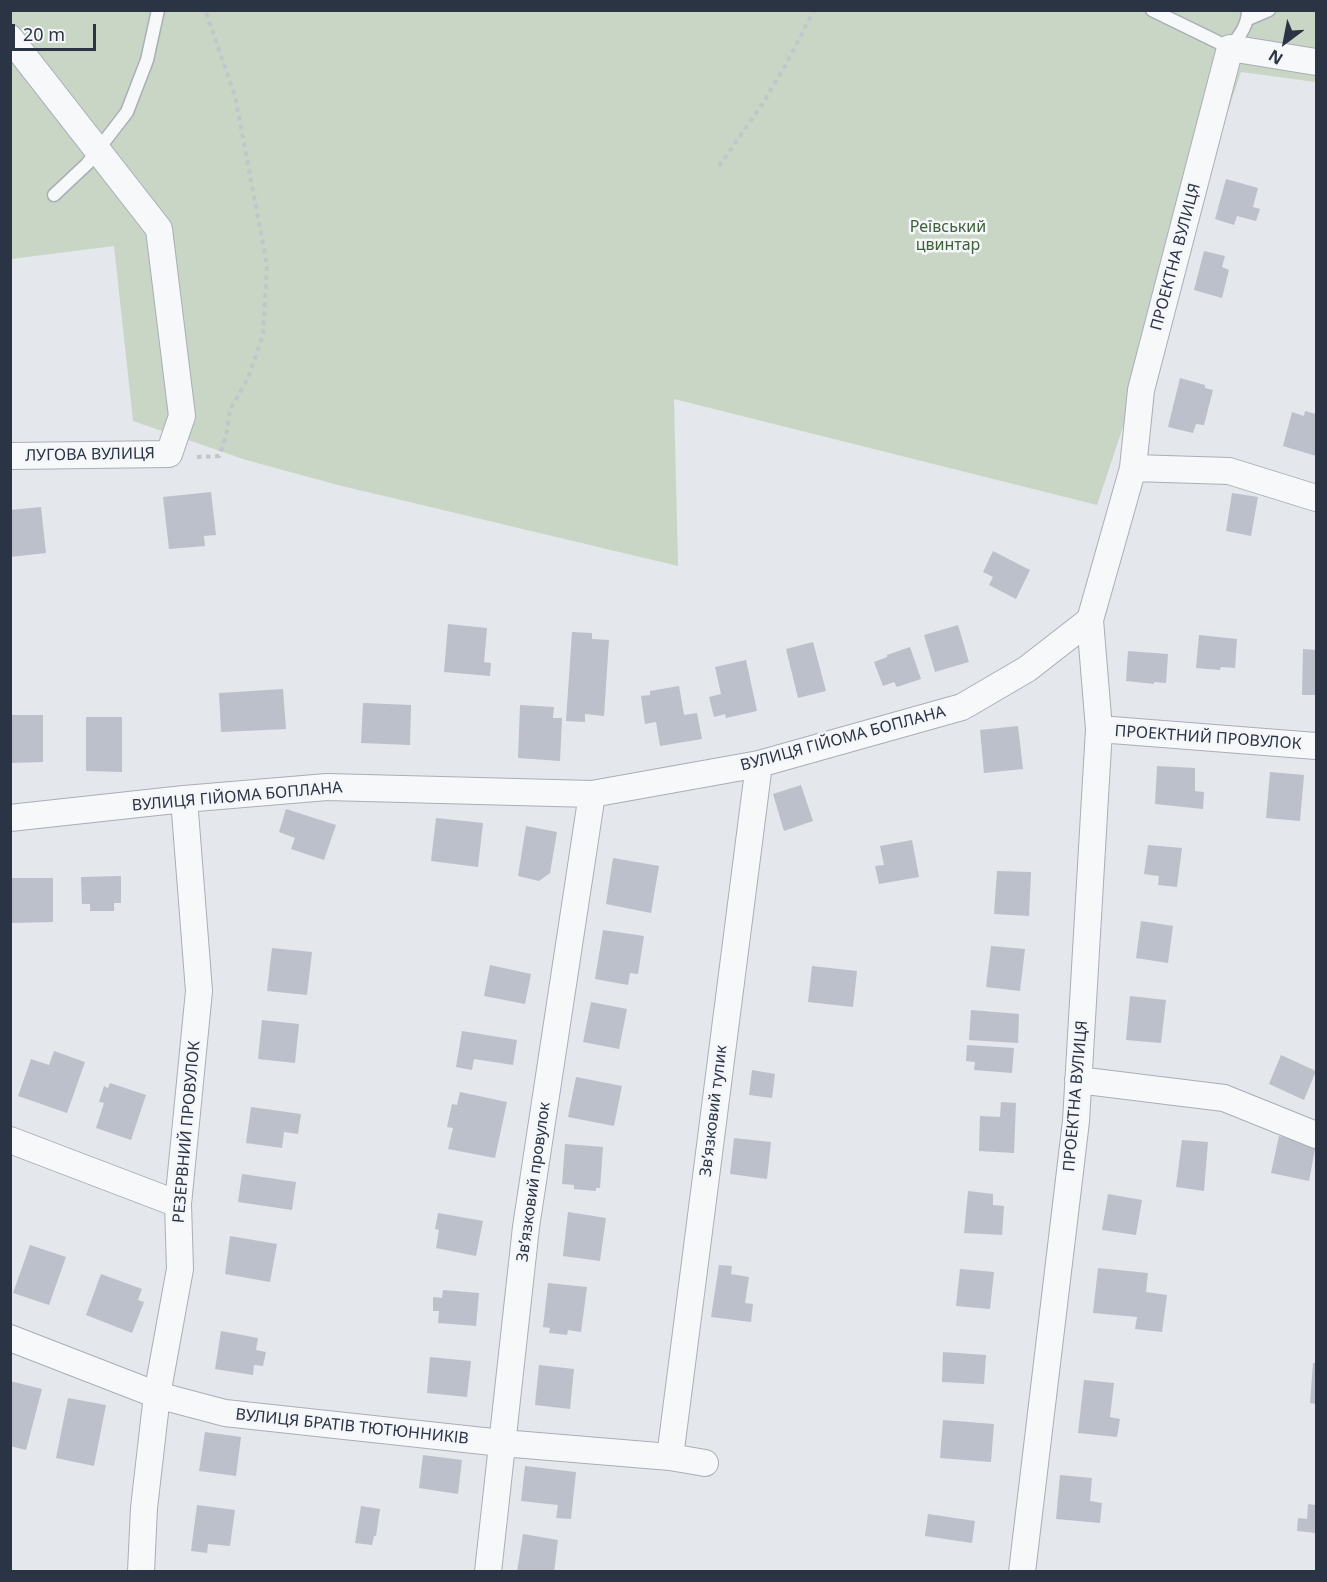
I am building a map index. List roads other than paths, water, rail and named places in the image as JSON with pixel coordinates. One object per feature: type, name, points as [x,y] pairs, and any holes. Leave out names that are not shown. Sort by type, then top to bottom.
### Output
[{"type":"street","name":"ЛУГОВА ВУЛИЦЯ","points":[[10,38],[159,229],[182,416],[169,454],[10,456]]},
{"type":"street","points":[[1230,48],[1317,62]]},
{"type":"street","name":"ПРОЕКТНА ВУЛИЦЯ","points":[[1134,468],[1142,390],[1230,48]]},
{"type":"street","points":[[1090,620],[1134,468],[1229,471],[1317,498]]},
{"type":"street","name":"ПРОЕКТНА ВУЛИЦЯ","points":[[1022,1572],[1076,1122],[1099,729],[1090,620]]},
{"type":"street","name":"ВУЛИЦЯ ГІЙОМА БОПЛАНА","points":[[10,818],[327,787],[592,794],[759,764],[962,707],[1027,669],[1090,620]]},
{"type":"street","name":"ПРОЕКТНИЙ ПРОВУЛОК","points":[[1099,729],[1317,746]]},
{"type":"street","name":"Звʼязковий тупик","points":[[670,1457],[759,764]]},
{"type":"street","name":"Звʼязковий провулок","points":[[488,1572],[526,1227],[592,794]]},
{"type":"street","name":"РЕЗЕРВНИЙ ПРОВУЛОК","points":[[141,1572],[144,1508],[157,1395],[180,1269],[178,1204],[199,992],[184,800]]},
{"type":"street","points":[[1078,1080],[1224,1098],[1317,1135]]},
{"type":"street","points":[[10,1140],[178,1204]]},
{"type":"street","name":"ВУЛИЦЯ БРАТІВ ТЮТЮННИКІВ","points":[[10,1338],[157,1395],[225,1413],[502,1443],[670,1457],[705,1463]]},
{"type":"lane","points":[[54,195],[87,164],[127,112],[147,60],[158,10]]},
{"type":"lane","points":[[1152,10],[1230,48],[1245,27],[1248,15],[1269,10]]},
{"type":"park label","name":"Реївський цвинтар","points":[[948,236]]}]
